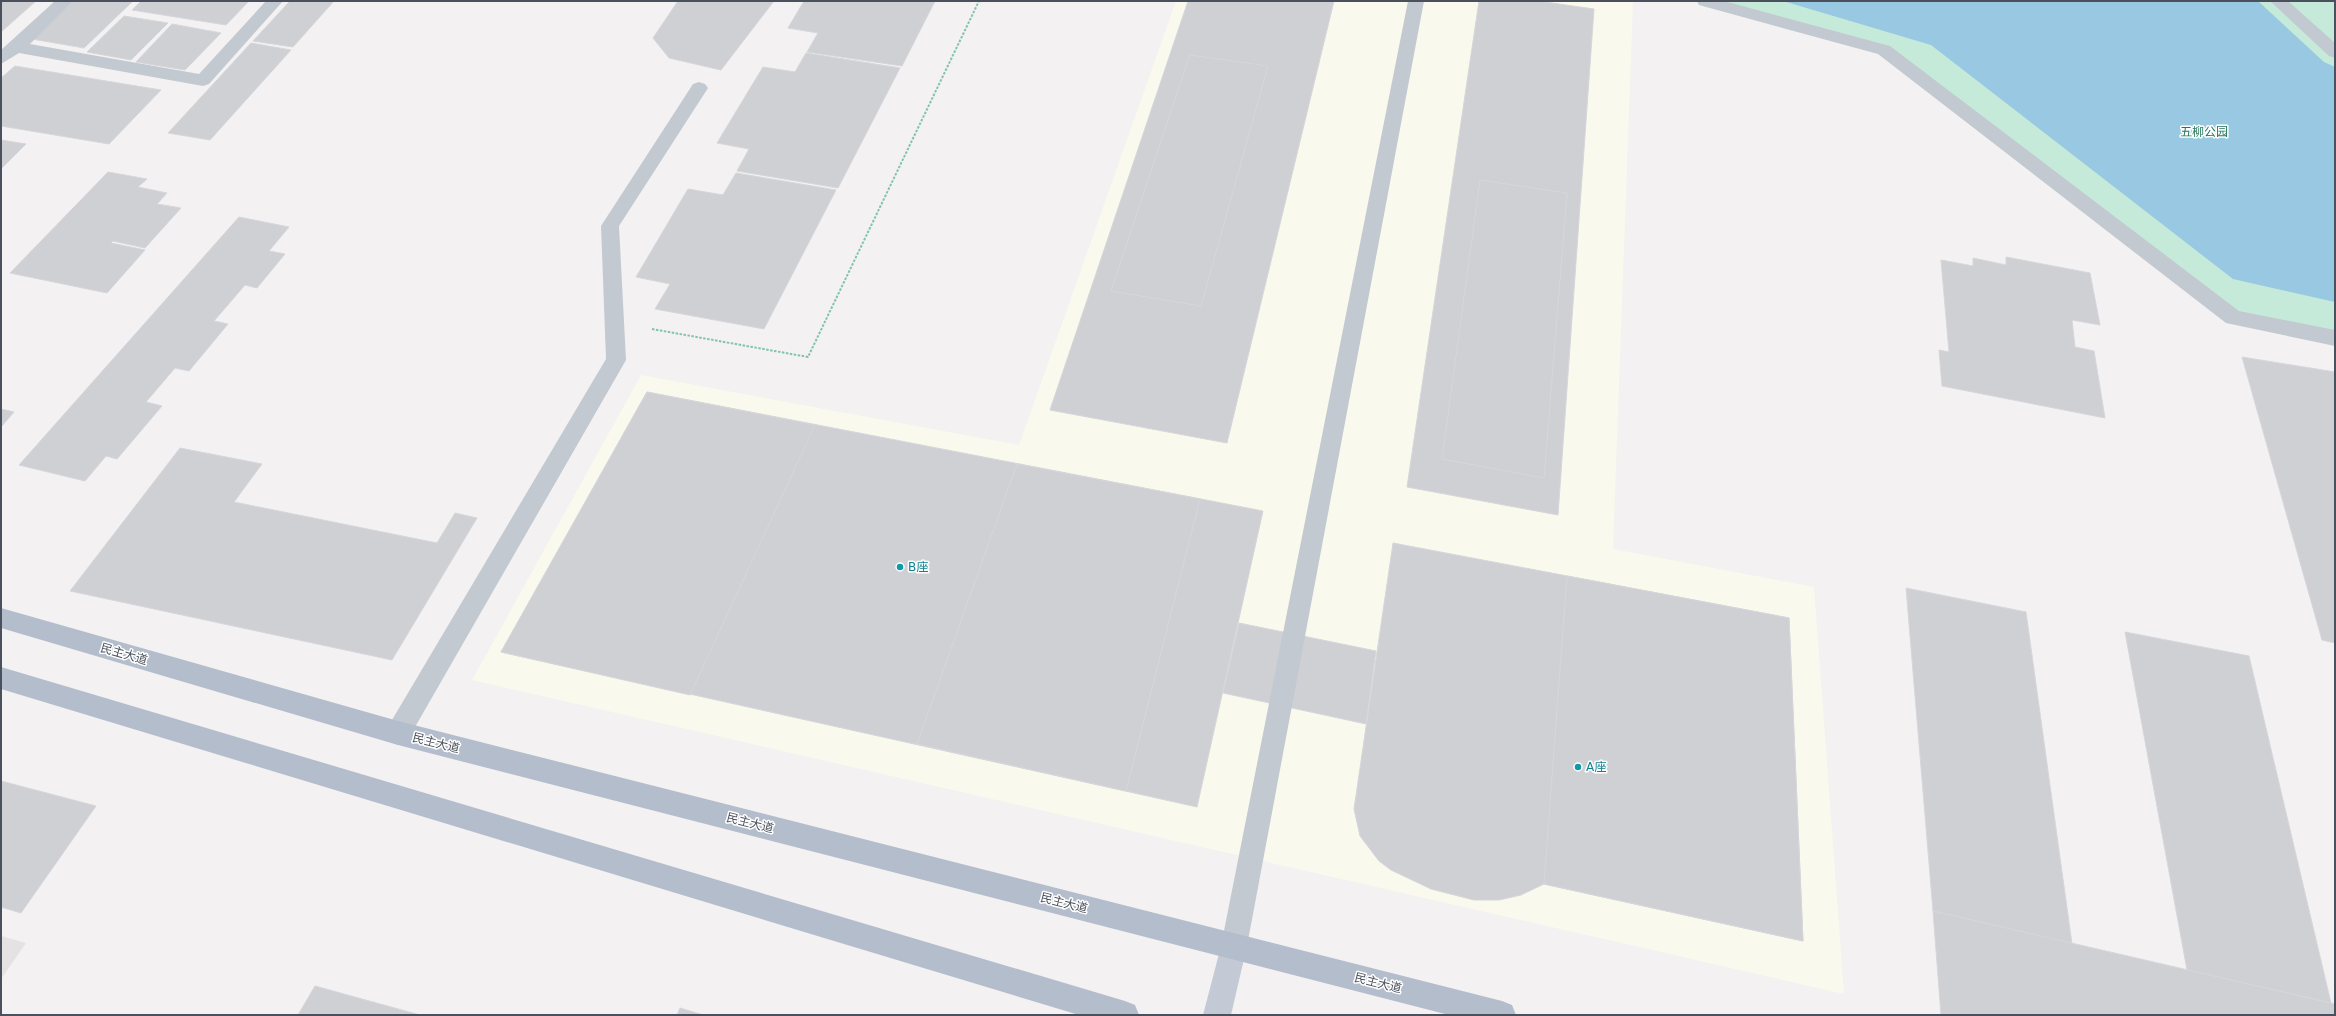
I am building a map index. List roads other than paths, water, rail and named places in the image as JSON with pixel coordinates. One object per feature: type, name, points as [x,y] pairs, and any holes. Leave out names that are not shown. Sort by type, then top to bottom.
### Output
[{"type":"main road","name":"民主大道","points":[[1,618],[398,733],[1502,1015]]},
{"type":"main road","points":[[1,678],[1125,1015]]},
{"type":"street","points":[[1,58],[16,47],[65,1]]},
{"type":"street","points":[[16,47],[203,80],[275,1]]},
{"type":"street","points":[[1217,1015],[1234,946],[1416,1]]},
{"type":"street","points":[[1704,1],[1884,50],[2233,318],[2335,338]]},
{"type":"street","points":[[2278,1],[2335,52]]},
{"type":"street","points":[[398,733],[616,360],[610,226],[699,88]]},
{"type":"water","name":"五柳公园","points":[[1783,1],[2258,1],[2324,62],[2335,67],[2335,302],[2233,279],[1931,45]]},
{"type":"place","name":"B座","points":[[900,567]]},
{"type":"place","name":"A座","points":[[1578,767]]}]
